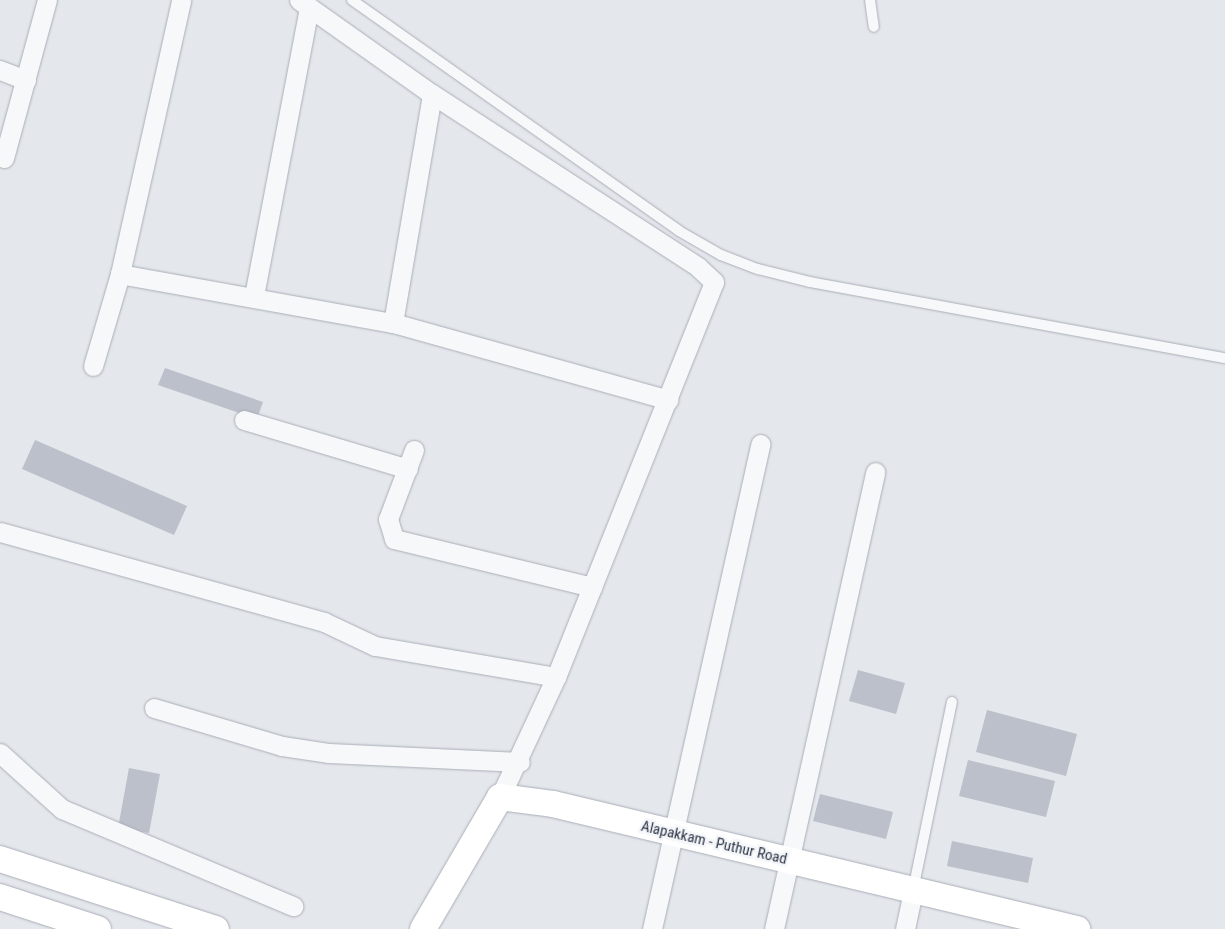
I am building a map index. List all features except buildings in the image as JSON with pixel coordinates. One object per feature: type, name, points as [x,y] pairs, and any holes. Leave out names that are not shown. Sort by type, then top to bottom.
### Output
[{"type":"street","points":[[4,158],[47,0]]},
{"type":"street","points":[[93,366],[120,274],[181,0]]},
{"type":"street","points":[[254,296],[304,4],[432,94],[690,262],[714,282],[668,400],[520,762],[423,929]]},
{"type":"street","points":[[0,70],[26,80]]},
{"type":"street","points":[[393,323],[432,94]]},
{"type":"street","points":[[120,274],[254,296],[393,323],[668,400]]},
{"type":"street","points":[[244,420],[408,469]]},
{"type":"street","points":[[652,929],[760,444]]},
{"type":"street","points":[[414,450],[388,520],[394,539],[592,587]]},
{"type":"street","points":[[774,929],[875,472]]},
{"type":"street","points":[[0,532],[324,622],[375,646],[556,677]]},
{"type":"street","points":[[154,708],[282,746],[320,752],[520,762]]},
{"type":"street","points":[[0,753],[62,809],[293,906]]},
{"type":"street","name":"Alapakkam - Puthur Road","points":[[500,797],[553,804],[1076,929]]},
{"type":"street","points":[[0,859],[216,929]]},
{"type":"street","points":[[905,929],[913,890]]},
{"type":"street","points":[[0,897],[97,929]]},
{"type":"lane","points":[[352,0],[679,231],[721,255],[810,282],[1225,358]]},
{"type":"lane","points":[[870,0],[874,27]]},
{"type":"lane","points":[[913,890],[952,702]]}]
